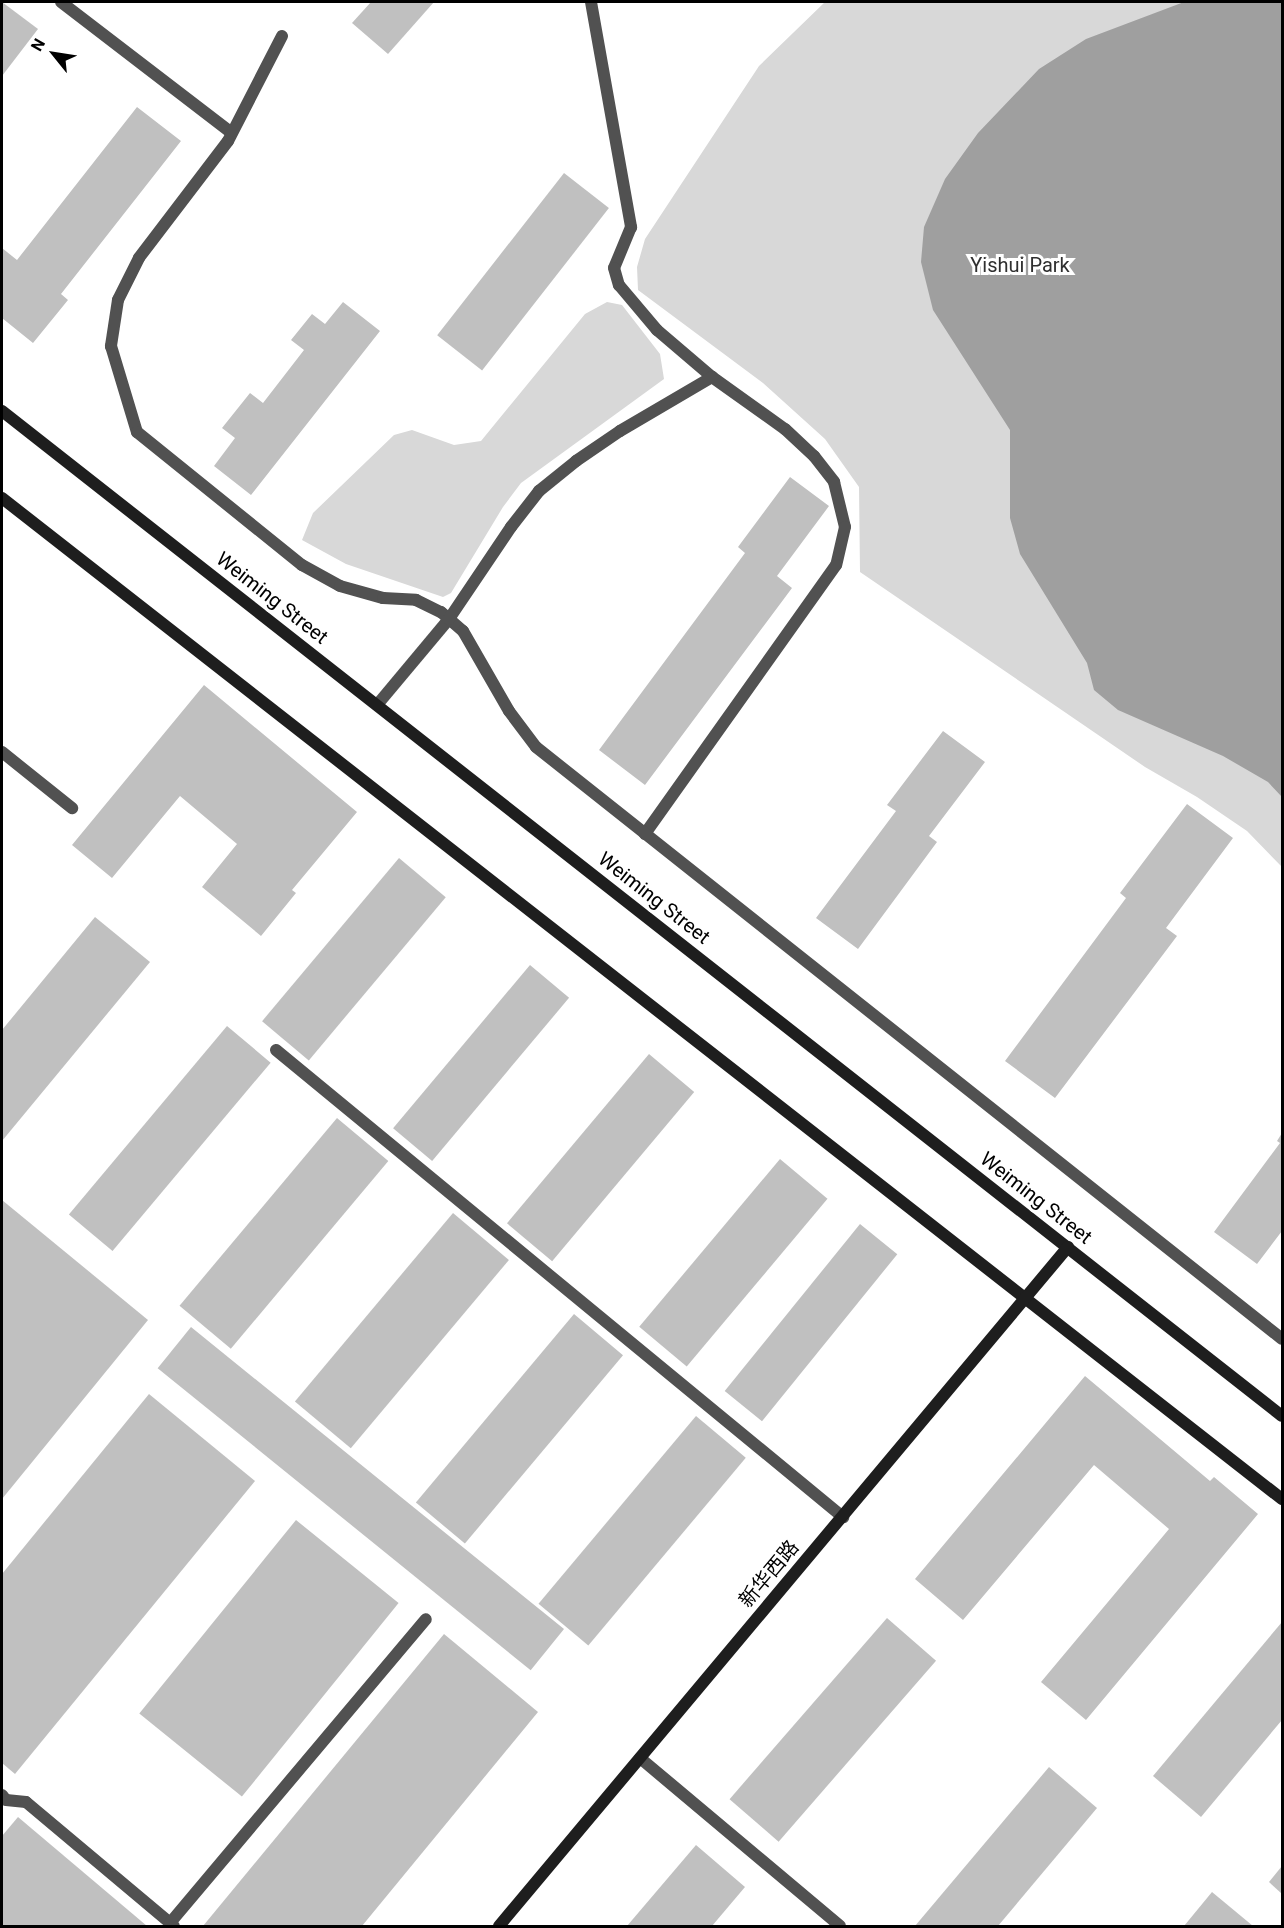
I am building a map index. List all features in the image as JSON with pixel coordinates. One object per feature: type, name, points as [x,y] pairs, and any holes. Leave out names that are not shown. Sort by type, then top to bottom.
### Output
[{"type":"street","name":"Weiming Street","points":[[2,411],[1282,1416]]},
{"type":"street","points":[[2,498],[1282,1499]]},
{"type":"street","name":"新华西路","points":[[499,1926],[1068,1247]]},
{"type":"lane","points":[[61,2],[232,133]]},
{"type":"lane","points":[[591,2],[631,227],[614,268],[619,285],[657,330],[712,377],[784,429],[814,456],[834,482],[845,526],[836,565],[645,834]]},
{"type":"lane","points":[[282,36],[232,133],[140,258],[118,300],[111,346],[137,432],[302,565],[340,586],[383,598],[416,600],[449,619],[464,631],[509,711],[536,747],[1282,1339]]},
{"type":"lane","points":[[377,705],[449,619],[538,491],[620,431],[712,377]]},
{"type":"lane","points":[[2,752],[72,808]]},
{"type":"lane","points":[[276,1050],[843,1516]]},
{"type":"lane","points":[[2,1796],[6,1800],[26,1802],[172,1925],[426,1619]]},
{"type":"lane","points":[[640,1758],[840,1926]]},
{"type":"green space","name":"Yishui Park","points":[[825,2],[1282,2],[1282,867],[1247,831],[1197,797],[1145,767],[860,572],[859,487],[825,439],[763,383],[638,290],[637,267],[645,239],[759,66]]},
{"type":"green space","points":[[607,302],[622,305],[660,354],[664,379],[521,483],[503,507],[451,593],[443,597],[346,564],[302,540],[313,513],[394,435],[412,430],[454,445],[481,441],[585,314]]},
{"type":"shaded area","points":[[1184,2],[1282,2],[1282,797],[1268,782],[1223,756],[1118,710],[1094,690],[1087,663],[1020,554],[1010,518],[1010,430],[933,310],[921,262],[924,227],[945,179],[978,133],[1039,69],[1086,39]]},
{"type":"building","points":[[2,2],[38,29],[2,76]]},
{"type":"building","points":[[371,2],[434,2],[388,54],[352,23]]},
{"type":"building","points":[[137,107],[181,141],[61,294],[68,300],[33,343],[2,318],[2,248],[17,260]]},
{"type":"building","points":[[564,173],[609,208],[482,370],[437,335]]},
{"type":"building","points":[[343,302],[380,331],[251,495],[214,466],[235,438],[222,428],[250,393],[263,403],[304,350],[291,340],[312,314],[325,324]]},
{"type":"building","points":[[790,477],[829,506],[777,576],[792,588],[645,785],[599,750],[745,553],[738,547]]},
{"type":"building","points":[[204,685],[357,812],[292,890],[296,893],[261,936],[202,887],[237,844],[180,796],[112,878],[72,845]]},
{"type":"building","points":[[943,731],[985,762],[929,836],[937,842],[858,949],[816,918],[896,811],[887,805]]},
{"type":"building","points":[[1187,804],[1233,838],[1166,928],[1177,936],[1055,1098],[1005,1061],[1126,898],[1120,893]]},
{"type":"building","points":[[399,858],[446,897],[309,1060],[262,1021]]},
{"type":"building","points":[[95,917],[150,962],[2,1141],[2,1030]]},
{"type":"building","points":[[530,965],[569,998],[432,1161],[393,1128]]},
{"type":"building","points":[[227,1026],[271,1063],[113,1251],[69,1214]]},
{"type":"building","points":[[649,1054],[694,1092],[552,1261],[507,1223]]},
{"type":"building","points":[[337,1118],[388,1161],[231,1349],[180,1306]]},
{"type":"building","points":[[1282,1133],[1282,1231],[1257,1264],[1214,1232],[1280,1143],[1277,1141]]},
{"type":"building","points":[[780,1159],[827,1199],[687,1367],[639,1327]]},
{"type":"building","points":[[2,1200],[148,1320],[2,1499]]},
{"type":"building","points":[[453,1213],[509,1260],[351,1448],[295,1401]]},
{"type":"building","points":[[860,1224],[897,1254],[762,1421],[725,1391]]},
{"type":"building","points":[[574,1314],[623,1355],[465,1544],[416,1502]]},
{"type":"building","points":[[191,1327],[564,1629],[531,1670],[158,1368]]},
{"type":"building","points":[[1085,1376],[1210,1481],[1214,1477],[1258,1514],[1086,1720],[1041,1682],[1169,1529],[1094,1465],[963,1620],[915,1579]]},
{"type":"building","points":[[149,1394],[255,1481],[15,1774],[2,1763],[2,1574]]},
{"type":"building","points":[[696,1416],[746,1458],[588,1645],[539,1604]]},
{"type":"building","points":[[296,1520],[399,1603],[242,1797],[139,1714]]},
{"type":"building","points":[[887,1618],[936,1661],[779,1842],[730,1799]]},
{"type":"building","points":[[1282,1622],[1282,1720],[1201,1817],[1153,1776]]},
{"type":"building","points":[[444,1634],[538,1712],[362,1926],[203,1926]]},
{"type":"building","points":[[1049,1767],[1097,1808],[998,1926],[915,1926]]},
{"type":"building","points":[[18,1817],[147,1926],[2,1926],[2,1836]]},
{"type":"building","points":[[696,1845],[745,1887],[712,1926],[627,1926]]},
{"type":"building","points":[[1282,1866],[1282,1894],[1269,1882]]},
{"type":"building","points":[[1212,1892],[1253,1926],[1184,1926]]}]
